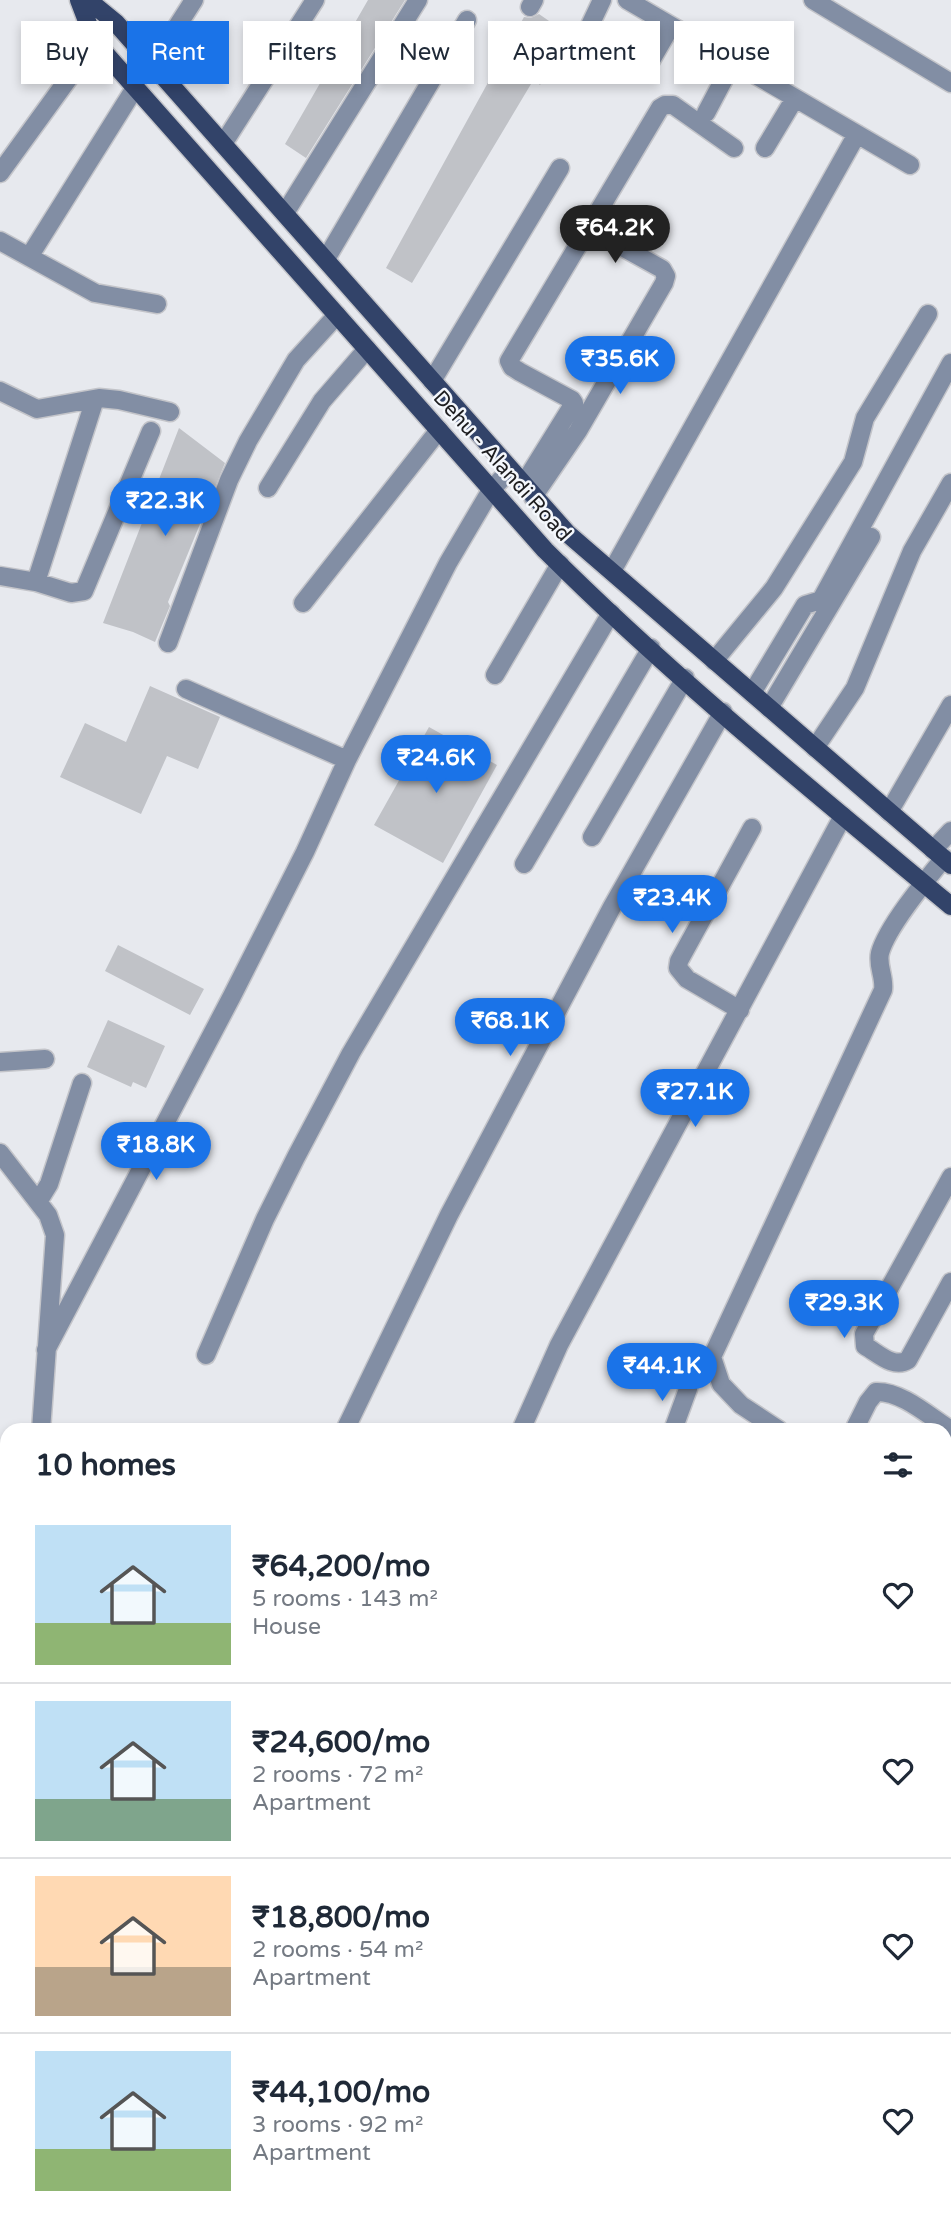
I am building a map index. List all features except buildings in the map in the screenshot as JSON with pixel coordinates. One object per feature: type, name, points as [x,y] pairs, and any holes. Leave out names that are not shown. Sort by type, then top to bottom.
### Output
[{"type":"main road","name":"Dehu - Alandi Road","points":[[90,1],[127,35]]},
{"type":"main road","name":"Dehu - Alandi Road","points":[[90,1],[92,21]]},
{"type":"main road","name":"Dehu - Alandi Road","points":[[113,63],[560,564],[723,712],[951,906]]},
{"type":"main road","name":"Dehu - Alandi Road","points":[[170,84],[567,533],[943,858]]},
{"type":"street","points":[[181,21],[194,0]]},
{"type":"street","points":[[223,144],[315,0]]},
{"type":"street","points":[[285,213],[418,0]]},
{"type":"street","points":[[592,21],[601,0]]},
{"type":"street","points":[[627,0],[674,28]]},
{"type":"street","points":[[813,0],[951,83]]},
{"type":"street","points":[[326,259],[467,20]]},
{"type":"street","points":[[660,45],[671,26]]},
{"type":"street","points":[[0,173],[65,84]]},
{"type":"street","points":[[706,113],[721,84]]},
{"type":"street","points":[[771,84],[910,165]]},
{"type":"street","points":[[29,257],[135,89]]},
{"type":"street","points":[[765,148],[795,98]]},
{"type":"street","points":[[528,491],[574,403],[512,367],[509,361],[660,108],[673,105],[734,148]]},
{"type":"street","points":[[612,572],[857,134]]},
{"type":"street","points":[[432,381],[560,168]]},
{"type":"street","points":[[528,491],[578,430],[666,276],[662,270],[588,228]]},
{"type":"street","points":[[0,242],[95,293],[156,304]]},
{"type":"street","points":[[714,661],[774,588],[853,462],[865,418],[928,314]]},
{"type":"street","points":[[168,643],[229,480],[248,441],[296,360],[337,315]]},
{"type":"street","points":[[268,488],[322,401],[367,349]]},
{"type":"street","points":[[752,693],[806,605],[821,600],[951,363]]},
{"type":"street","points":[[0,391],[37,409],[94,399],[119,400],[170,412]]},
{"type":"street","points":[[36,582],[94,399]]},
{"type":"street","points":[[0,576],[36,582],[71,593],[84,592],[151,430]]},
{"type":"street","points":[[303,603],[439,430]]},
{"type":"street","points":[[46,1350],[239,984],[305,852],[347,760],[448,563],[491,489],[510,470]]},
{"type":"street","points":[[815,748],[855,688],[912,551],[951,483]]},
{"type":"street","points":[[769,708],[871,537]]},
{"type":"street","points":[[495,675],[560,564]]},
{"type":"street","points":[[206,1355],[271,1207],[351,1053],[611,613]]},
{"type":"street","points":[[524,864],[651,648]]},
{"type":"street","points":[[592,837],[685,678]]},
{"type":"street","points":[[186,690],[347,760]]},
{"type":"street","points":[[889,812],[951,705]]},
{"type":"street","points":[[348,1423],[449,1214],[612,907],[723,712]]},
{"type":"street","points":[[524,1423],[559,1345],[843,816]]},
{"type":"street","points":[[740,1010],[687,979],[678,968],[752,828]]},
{"type":"street","points":[[768,1423],[741,1405],[721,1384],[712,1357],[883,990],[884,979],[879,963],[886,939],[943,858],[951,831]]},
{"type":"street","points":[[0,1062],[45,1059]]},
{"type":"street","points":[[38,1202],[49,1184],[82,1083]]},
{"type":"street","points":[[0,1153],[48,1215],[55,1235],[41,1423]]},
{"type":"street","points":[[951,1177],[864,1334],[865,1346],[895,1364],[908,1360],[951,1282]]},
{"type":"street","points":[[676,1423],[688,1389]]},
{"type":"street","points":[[858,1423],[876,1392],[886,1392],[899,1397],[940,1423]]}]
